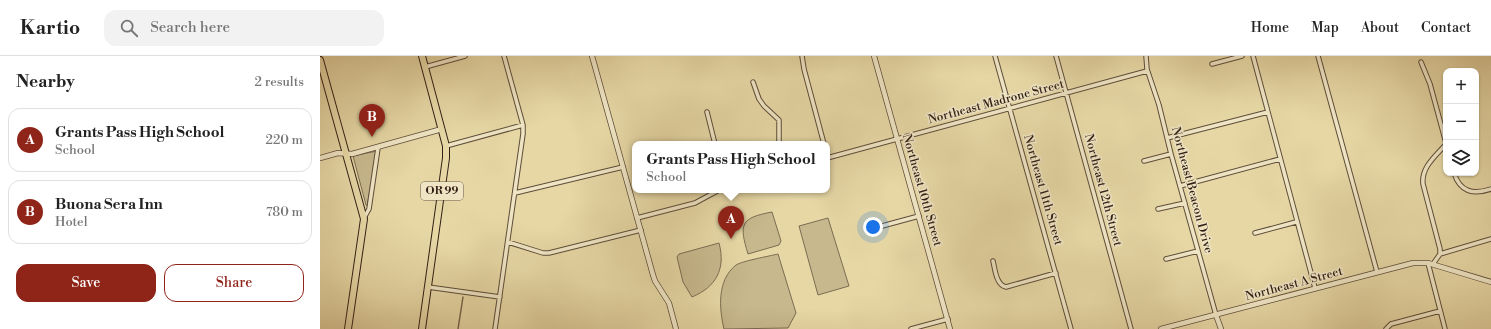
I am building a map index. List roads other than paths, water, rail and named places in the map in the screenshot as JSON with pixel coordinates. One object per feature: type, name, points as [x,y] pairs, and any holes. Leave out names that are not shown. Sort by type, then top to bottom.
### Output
[{"type":"highway","name":"OR 99","points":[[422,56],[446,146],[445,169],[422,329]]},
{"type":"highway","points":[[320,60],[364,219],[348,329]]},
{"type":"street","points":[[425,67],[465,56]]},
{"type":"street","points":[[495,329],[523,134],[523,125],[504,56]]},
{"type":"street","points":[[592,56],[655,281],[669,303],[676,329]]},
{"type":"street","points":[[802,56],[804,70],[823,141]]},
{"type":"street","name":"Northeast 10th Street","points":[[874,56],[950,329]]},
{"type":"street","name":"Northeast 11th Street","points":[[995,56],[1071,329]]},
{"type":"street","name":"Northeast 12th Street","points":[[1056,56],[1131,329]]},
{"type":"street","name":"Northeast Beacon Drive","points":[[1146,56],[1147,71],[1159,105],[1171,154],[1220,329]]},
{"type":"street","points":[[1212,64],[1242,56]]},
{"type":"street","points":[[1253,56],[1296,222],[1315,288]]},
{"type":"street","points":[[1318,56],[1377,272]]},
{"type":"street","points":[[1421,62],[1430,84],[1445,140]]},
{"type":"street","name":"Northeast Madrone Street","points":[[830,156],[1010,110],[1147,71]]},
{"type":"street","points":[[754,82],[762,102],[779,120],[778,141]]},
{"type":"street","points":[[707,112],[714,141]]},
{"type":"street","points":[[1167,138],[1268,112]]},
{"type":"street","points":[[446,146],[523,125]]},
{"type":"street","points":[[320,158],[338,153],[352,154],[378,148],[442,129]]},
{"type":"street","points":[[364,219],[369,209],[378,148]]},
{"type":"street","points":[[1440,254],[1439,243],[1423,184],[1423,176],[1425,169],[1443,148]]},
{"type":"street","points":[[1144,161],[1171,154]]},
{"type":"street","points":[[1180,186],[1280,159]]},
{"type":"street","points":[[515,194],[623,168]]},
{"type":"street","points":[[1455,176],[1460,186],[1466,190],[1478,192],[1491,190]]},
{"type":"street","points":[[637,218],[695,203],[713,193]]},
{"type":"street","points":[[1158,209],[1185,203]]},
{"type":"street","points":[[871,229],[919,216]]},
{"type":"street","points":[[1256,233],[1296,222]]},
{"type":"street","points":[[508,242],[544,253],[549,253],[641,230]]},
{"type":"street","points":[[1431,264],[1440,254],[1491,239]]},
{"type":"street","points":[[1166,259],[1198,251]]},
{"type":"street","points":[[993,261],[999,283],[1006,287],[1056,273]]},
{"type":"street","name":"Northeast A Street","points":[[1161,329],[1413,263],[1431,264]]},
{"type":"street","points":[[1431,264],[1491,282]]},
{"type":"street","points":[[1431,264],[1445,329]]},
{"type":"street","points":[[428,287],[500,298]]},
{"type":"street","points":[[1386,329],[1391,324],[1440,311]]},
{"type":"street","points":[[911,329],[948,319]]},
{"type":"waterway","points":[[458,329],[463,297]]},
{"type":"place","name":"Buona Sera Inn","points":[[372,137]]},
{"type":"place","name":"Grants Pass High School","points":[[731,239]]}]
